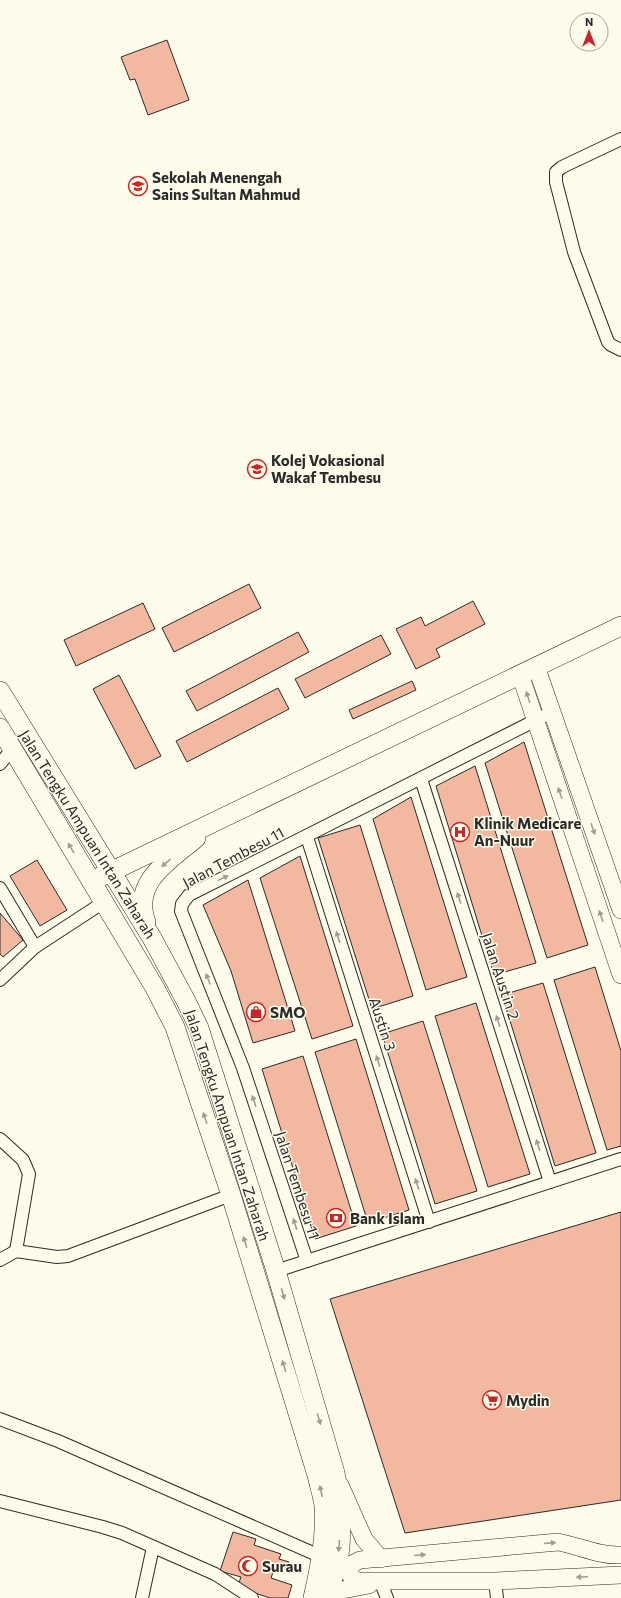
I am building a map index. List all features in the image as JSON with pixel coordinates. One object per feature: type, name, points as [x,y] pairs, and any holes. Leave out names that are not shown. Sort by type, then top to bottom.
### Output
[{"type":"main road","points":[[91,881],[621,626]]},
{"type":"main road","name":"Jalan Tengku Ampuan Intan Zaharah","points":[[0,691],[152,938],[199,1028],[276,1271],[335,1473],[340,1501],[341,1524],[338,1557],[326,1598]]},
{"type":"main road","name":"Jalan Tengku Ampuan Intan Zaharah","points":[[0,728],[155,988],[175,1027],[230,1195],[317,1475],[324,1504],[325,1527],[322,1557],[313,1598]]},
{"type":"main road","points":[[152,938],[144,914],[142,900],[149,880],[156,872],[217,820]]},
{"type":"main road","points":[[87,833],[101,848],[114,852],[148,854]]},
{"type":"street","points":[[621,139],[562,167],[556,172],[556,182],[574,252],[608,342],[612,346],[621,350]]},
{"type":"street","points":[[528,670],[552,712],[621,910]]},
{"type":"street","points":[[528,670],[536,721],[621,975]]},
{"type":"street","name":"Jalan Tembesu 11","points":[[307,1261],[243,1068],[181,911],[182,904],[188,895],[307,837],[552,712]]},
{"type":"street","points":[[0,764],[12,749]]},
{"type":"street","name":"Jalan Austin 2","points":[[421,779],[550,1182]]},
{"type":"street","name":"Austin 3","points":[[307,837],[429,1222]]},
{"type":"street","points":[[0,888],[35,947]]},
{"type":"street","points":[[0,980],[35,947],[104,902]]},
{"type":"street","points":[[0,1139],[23,1160],[29,1174],[16,1251]]},
{"type":"street","points":[[276,1271],[621,1159]]},
{"type":"street","points":[[0,1260],[16,1251],[57,1257],[68,1256],[230,1195]]},
{"type":"street","points":[[0,1419],[58,1441],[322,1557]]},
{"type":"street","points":[[335,1473],[364,1539],[381,1558]]},
{"type":"street","points":[[0,1501],[103,1527],[215,1574],[252,1598]]},
{"type":"street","points":[[621,1555],[602,1554],[575,1545],[558,1542],[357,1561],[352,1564],[350,1576],[355,1580],[380,1581],[495,1581],[621,1575]]},
{"type":"street","points":[[142,1598],[153,1547]]},
{"type":"street","points":[[329,1598],[342,1590],[361,1587],[380,1581]]},
{"type":"street","points":[[380,1581],[387,1598]]},
{"type":"street","points":[[495,1581],[497,1598]]},
{"type":"building","points":[[167,40],[189,100],[148,115],[135,79],[130,80],[121,57]]},
{"type":"building","points":[[249,584],[261,608],[174,652],[162,628]]},
{"type":"building","points":[[473,601],[485,624],[436,649],[440,657],[416,669],[396,629],[421,617],[425,626]]},
{"type":"building","points":[[143,603],[155,629],[76,666],[64,640]]},
{"type":"building","points":[[298,632],[309,652],[197,711],[186,691]]},
{"type":"building","points":[[381,635],[391,654],[305,698],[295,679]]},
{"type":"building","points":[[119,675],[161,756],[135,769],[93,689]]},
{"type":"building","points":[[412,681],[416,690],[353,719],[349,710]]},
{"type":"building","points":[[278,688],[289,709],[187,762],[176,741]]},
{"type":"building","points":[[524,742],[588,945],[547,958],[485,763]]},
{"type":"building","points":[[475,766],[536,963],[494,975],[436,786]]},
{"type":"building","points":[[411,797],[467,977],[426,990],[373,819]]},
{"type":"building","points":[[360,825],[413,996],[372,1009],[318,838]]},
{"type":"building","points":[[300,856],[353,1026],[312,1039],[260,878]]},
{"type":"building","points":[[37,860],[67,910],[40,926],[10,876]]},
{"type":"building","points":[[248,880],[295,1031],[253,1043],[231,971],[203,905]]},
{"type":"building","points":[[0,913],[23,940],[3,957],[0,954]]},
{"type":"building","points":[[595,967],[621,1051],[621,1146],[607,1150],[554,980]]},
{"type":"building","points":[[543,983],[596,1153],[555,1166],[502,995]]},
{"type":"building","points":[[476,1003],[530,1174],[488,1187],[435,1016]]},
{"type":"building","points":[[423,1021],[477,1191],[435,1204],[382,1034]]},
{"type":"building","points":[[356,1039],[409,1210],[368,1223],[315,1052]]},
{"type":"building","points":[[303,1056],[356,1226],[315,1239],[262,1069]]},
{"type":"building","name":"Mydin","points":[[621,1212],[621,1500],[405,1533],[330,1299]]},
{"type":"building","name":"Surau","points":[[233,1532],[256,1539],[254,1545],[281,1554],[279,1559],[289,1562],[287,1568],[276,1564],[271,1578],[292,1585],[288,1598],[270,1598],[246,1590],[238,1585],[241,1577],[220,1571]]},
{"type":"place","name":"Sekolah Menengah Sains Sultan Mahmud","points":[[138,186]]},
{"type":"place","name":"Kolej Vokasional Wakaf Tembesu","points":[[257,469]]},
{"type":"place","name":"Klinik Medicare An-Nuur","points":[[460,832]]},
{"type":"place","name":"SMO","points":[[256,1012]]},
{"type":"place","name":"Bank Islam","points":[[336,1218]]},
{"type":"place","name":"Mydin","points":[[492,1400]]},
{"type":"place","name":"Surau","points":[[248,1566]]}]
